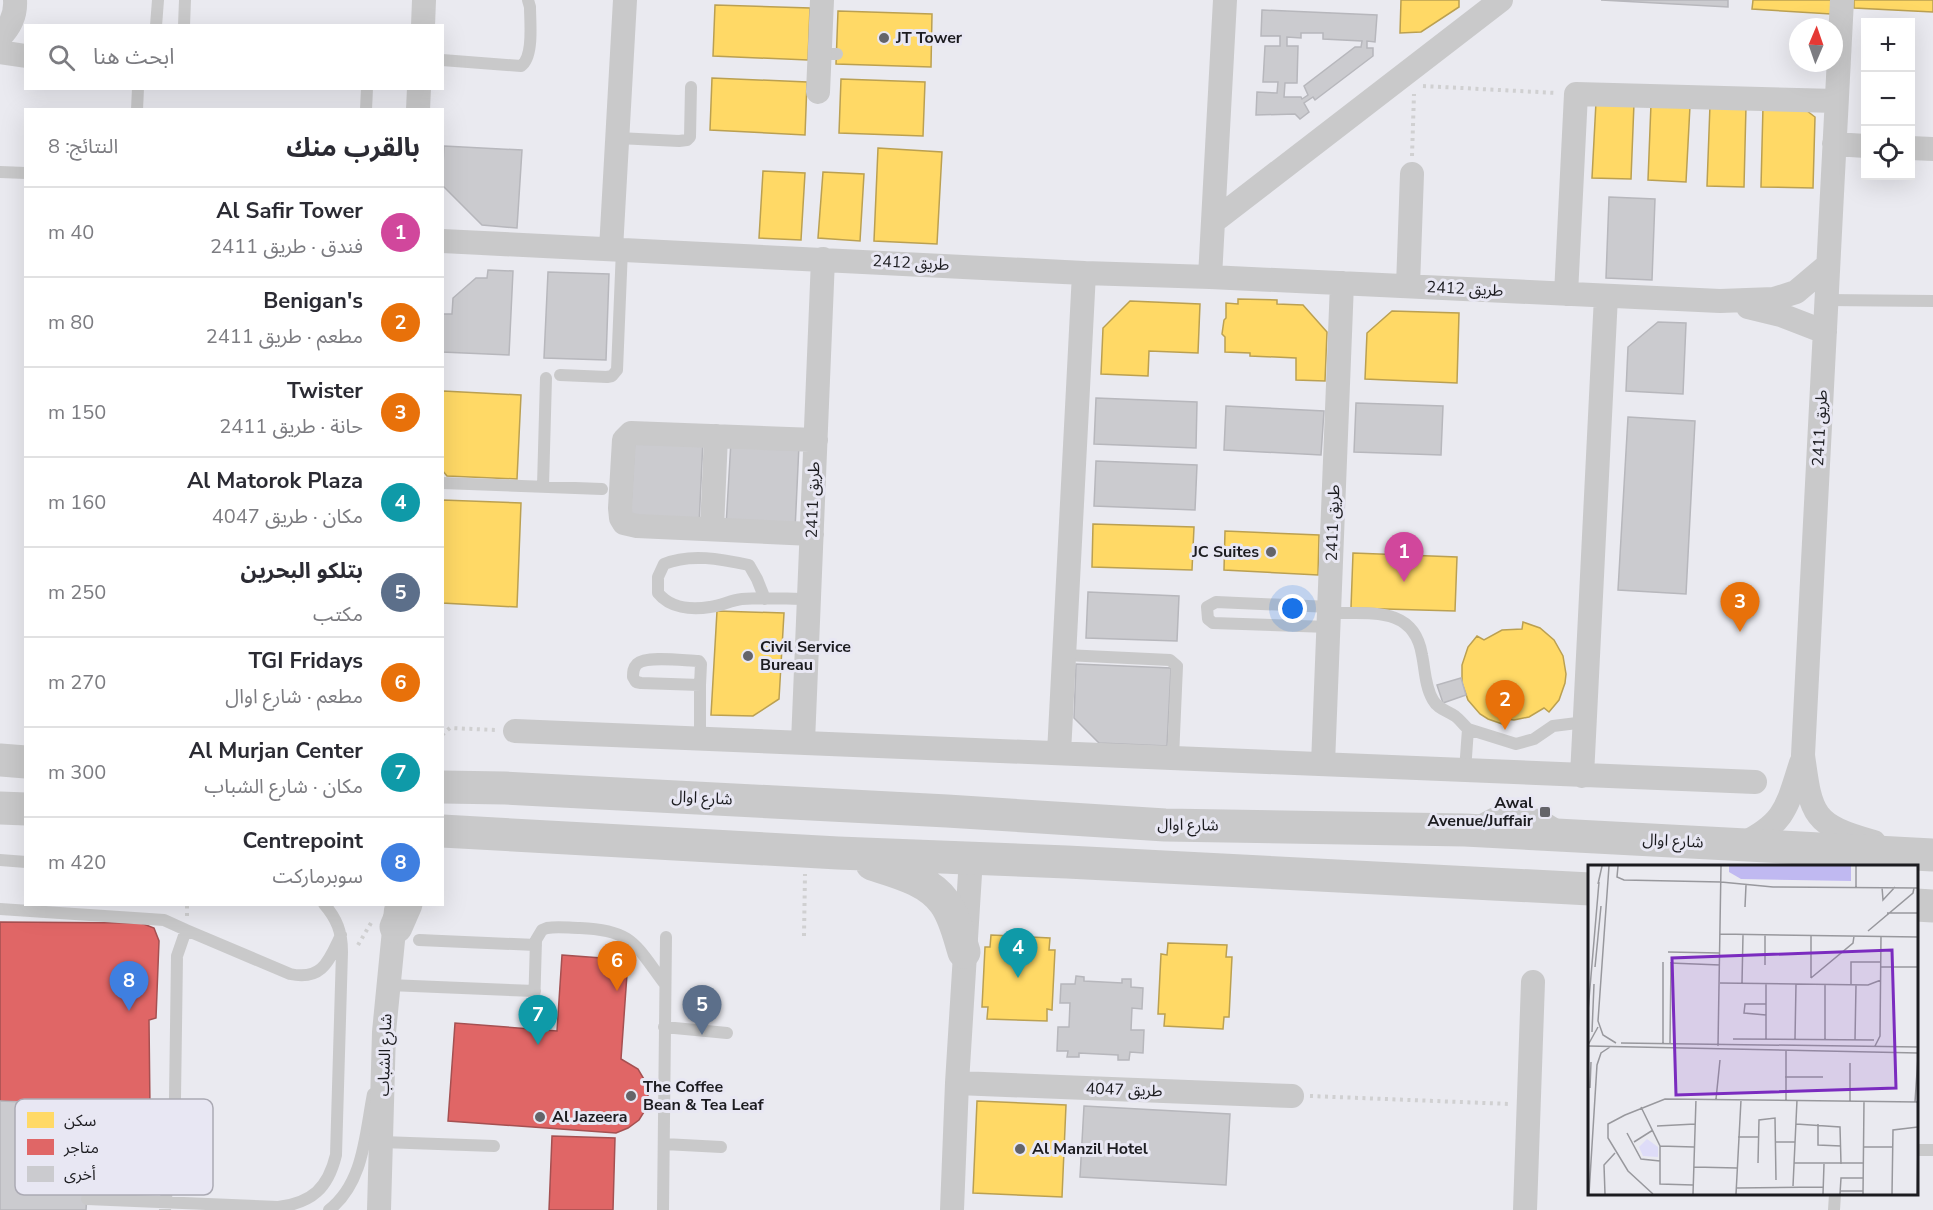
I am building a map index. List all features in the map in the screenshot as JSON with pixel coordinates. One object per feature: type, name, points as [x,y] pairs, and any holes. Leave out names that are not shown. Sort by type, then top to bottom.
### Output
[{"type":"main road","points":[[0,760],[24,762]]},
{"type":"main road","points":[[444,765],[462,774],[505,788]]},
{"type":"main road","name":"شارع اوال","points":[[444,788],[505,788],[1165,825],[1465,830],[1924,854]]},
{"type":"main road","points":[[0,808],[24,809]]},
{"type":"main road","points":[[971,858],[984,849],[1002,843],[1042,839],[1116,841],[1136,839],[1153,834],[1165,825]]},
{"type":"main road","points":[[449,837],[971,858],[1588,889]]},
{"type":"main road","points":[[838,853],[908,876],[930,889],[945,903],[964,952]]},
{"type":"main road","points":[[1918,905],[1933,906]]},
{"type":"street","points":[[0,37],[13,19],[15,0]]},
{"type":"street","points":[[423,24],[424,0]]},
{"type":"street","points":[[617,249],[618,138],[625,0]]},
{"type":"street","points":[[1210,277],[1225,0]]},
{"type":"street","points":[[1213,222],[1501,0]]},
{"type":"street","name":"طريق 2411","points":[[1842,0],[1803,755],[1809,797],[1815,812],[1826,824],[1840,832],[1924,854]]},
{"type":"street","points":[[818,92],[828,54],[827,14]]},
{"type":"street","points":[[0,52],[24,56]]},
{"type":"street","points":[[418,108],[419,90]]},
{"type":"street","points":[[1566,294],[1575,94],[1836,102]]},
{"type":"street","points":[[1834,144],[1861,146]]},
{"type":"street","points":[[1915,148],[1933,149]]},
{"type":"street","points":[[1408,286],[1412,174]]},
{"type":"street","name":"طريق 2412","points":[[444,241],[1084,273],[1720,301],[1774,299],[1796,292],[1828,265]]},
{"type":"street","name":"طريق 2411","points":[[803,742],[823,259]]},
{"type":"street","points":[[1059,753],[1084,273]]},
{"type":"street","name":"طريق 2411","points":[[1323,764],[1342,283]]},
{"type":"street","points":[[1582,776],[1606,296]]},
{"type":"street","name":"طريق 2412","points":[[1720,301],[1781,315],[1825,332]]},
{"type":"street","points":[[812,534],[637,526],[624,523],[620,508],[624,440],[631,433],[816,440]]},
{"type":"street","points":[[712,530],[716,436]]},
{"type":"street","points":[[515,730],[1755,782]]},
{"type":"street","name":"طريق 2411","points":[[1742,844],[1763,834],[1783,814],[1803,755]]},
{"type":"street","points":[[951,1209],[971,858]]},
{"type":"street","name":"شارع الشباب","points":[[380,1209],[384,1032],[399,918]]},
{"type":"street","points":[[1525,1210],[1533,982]]},
{"type":"street","name":"طريق 4047","points":[[957,1083],[1292,1096]]},
{"type":"lane","points":[[156,24],[158,0]]},
{"type":"lane","points":[[184,24],[185,0]]},
{"type":"lane","points":[[444,60],[521,66],[527,62],[530,7],[528,0]]},
{"type":"lane","points":[[618,138],[687,140],[690,137],[691,87]]},
{"type":"lane","points":[[137,108],[138,90]]},
{"type":"lane","points":[[366,108],[367,90]]},
{"type":"lane","points":[[0,172],[24,173]]},
{"type":"lane","points":[[560,375],[607,377],[612,376],[617,370],[617,249]]},
{"type":"lane","points":[[1826,300],[1933,300]]},
{"type":"lane","points":[[543,486],[546,378]]},
{"type":"lane","points":[[444,483],[602,489]]},
{"type":"lane","points":[[765,599],[748,565],[728,560],[677,558],[664,564],[658,577],[658,593],[666,602],[682,607],[710,607],[741,599],[765,599],[809,599]]},
{"type":"lane","points":[[1330,616],[1216,602],[1207,607],[1208,620],[1213,622],[1381,614],[1405,621],[1421,647],[1432,699],[1438,707],[1454,715],[1467,729],[1516,744],[1534,738],[1553,726],[1586,722]]},
{"type":"lane","points":[[1065,655],[1170,660],[1177,666],[1173,758]]},
{"type":"lane","points":[[700,685],[636,682],[633,677],[634,669],[639,662],[649,659],[701,664],[700,738]]},
{"type":"lane","points":[[1466,771],[1467,729]]},
{"type":"lane","points":[[0,860],[24,862]]},
{"type":"lane","points":[[87,1199],[166,1206],[278,1207],[306,1200],[326,1181],[333,1169],[336,1155],[342,934],[337,922],[325,906]]},
{"type":"lane","points":[[0,909],[164,920],[290,974],[300,976],[310,975],[327,963],[342,934]]},
{"type":"lane","points":[[399,918],[536,945]]},
{"type":"lane","points":[[534,1010],[536,945],[538,934],[547,928],[614,931],[635,945],[664,983]]},
{"type":"lane","points":[[175,1099],[177,956],[186,930]]},
{"type":"lane","points":[[663,1210],[666,937]]},
{"type":"lane","points":[[389,985],[535,991]]},
{"type":"lane","points":[[664,1027],[727,1033]]},
{"type":"lane","points":[[329,1210],[342,1198],[356,1174],[384,1032]]},
{"type":"lane","points":[[382,1142],[494,1146]]},
{"type":"lane","points":[[664,1144],[721,1147]]},
{"type":"lane","points":[[1834,1210],[1835,1195]]},
{"type":"path","points":[[1412,174],[1415,86],[1575,94]]},
{"type":"path","points":[[444,733],[450,728],[515,730]]},
{"type":"path","points":[[804,936],[805,852]]},
{"type":"path","points":[[341,973],[399,918]]},
{"type":"path","points":[[1292,1096],[1529,1104]]},
{"type":"building: سكن","points":[[1401,0],[1459,0],[1459,7],[1421,32],[1400,33]]},
{"type":"building: سكن","points":[[1753,0],[1832,0],[1831,14],[1752,9]]},
{"type":"building: سكن","points":[[1854,0],[1933,0],[1933,12],[1854,8]]},
{"type":"building: سكن","points":[[715,5],[810,8],[808,60],[713,56]]},
{"type":"building: سكن","name":"JT Tower","points":[[838,11],[932,14],[931,67],[836,64]]},
{"type":"building: سكن","points":[[712,78],[807,82],[805,135],[710,130]]},
{"type":"building: سكن","points":[[841,79],[925,82],[923,136],[839,133]]},
{"type":"building: سكن","points":[[1596,102],[1634,103],[1631,179],[1592,178]]},
{"type":"building: سكن","points":[[1651,104],[1690,106],[1686,182],[1648,180]]},
{"type":"building: سكن","points":[[1798,104],[1815,117],[1813,188],[1761,187],[1763,106]]},
{"type":"building: سكن","points":[[1710,105],[1746,106],[1744,187],[1707,186]]},
{"type":"building: سكن","points":[[878,148],[942,152],[937,244],[874,241]]},
{"type":"building: سكن","points":[[763,171],[805,173],[801,240],[759,238]]},
{"type":"building: سكن","points":[[823,172],[864,174],[860,241],[818,238]]},
{"type":"building: سكن","points":[[1238,299],[1277,300],[1277,304],[1303,305],[1327,332],[1325,381],[1296,380],[1296,358],[1250,356],[1250,353],[1225,352],[1225,337],[1222,334],[1226,318],[1226,303],[1238,304]]},
{"type":"building: سكن","points":[[1130,301],[1200,304],[1198,353],[1149,351],[1148,376],[1101,374],[1103,328]]},
{"type":"building: سكن","points":[[1392,311],[1459,313],[1457,383],[1365,379],[1367,333]]},
{"type":"building: سكن","points":[[444,391],[521,395],[517,479],[447,476],[444,472]]},
{"type":"building: سكن","points":[[444,500],[521,503],[517,607],[444,603]]},
{"type":"building: سكن","points":[[1093,524],[1194,527],[1192,570],[1092,567]]},
{"type":"building: سكن","name":"JC Suites","points":[[1225,531],[1319,535],[1318,575],[1224,570]]},
{"type":"building: سكن","points":[[1353,553],[1457,557],[1455,611],[1351,608]]},
{"type":"building: سكن","name":"Civil Service Bureau","points":[[717,611],[784,613],[779,699],[753,716],[711,715]]},
{"type":"building: سكن","points":[[1523,622],[1540,628],[1554,640],[1563,656],[1565,683],[1559,700],[1549,712],[1544,708],[1529,717],[1506,719],[1505,725],[1480,714],[1468,700],[1462,683],[1462,665],[1468,647],[1477,636],[1484,640],[1502,630],[1522,629]]},
{"type":"building: سكن","points":[[991,935],[1050,938],[1049,950],[1055,950],[1052,1010],[1047,1009],[1047,1021],[987,1019],[988,1007],[982,1007],[985,947],[990,947]]},
{"type":"building: سكن","points":[[1168,943],[1227,945],[1226,957],[1232,957],[1229,1017],[1224,1017],[1223,1029],[1164,1026],[1165,1014],[1158,1014],[1161,954],[1167,955]]},
{"type":"building: سكن","name":"Al Manzil Hotel","points":[[977,1101],[1066,1105],[1062,1197],[973,1193]]},
{"type":"building: متاجر","points":[[0,922],[141,923],[154,928],[159,941],[156,1018],[149,1020],[150,1099],[0,1101]]},
{"type":"building: متاجر","points":[[562,955],[628,960],[621,1059],[638,1069],[648,1086],[648,1098],[639,1120],[616,1133],[448,1121],[455,1023],[557,1031]]},
{"type":"building: متاجر","points":[[552,1136],[615,1138],[613,1210],[549,1210]]},
{"type":"building: أخرى","points":[[1601,0],[1728,0],[1728,7]]},
{"type":"building: أخرى","points":[[1262,10],[1377,15],[1375,42],[1367,41],[1367,48],[1373,48],[1373,56],[1315,100],[1313,97],[1304,103],[1309,112],[1300,119],[1295,114],[1256,115],[1257,92],[1277,93],[1278,82],[1263,82],[1265,46],[1280,46],[1280,36],[1261,36]],"holes":[[[1301,33],[1323,33],[1323,39],[1362,41],[1361,47],[1355,47],[1304,86],[1308,95],[1302,99],[1301,97],[1284,97],[1285,83],[1297,83],[1298,46],[1287,46],[1287,37],[1301,38]]]},
{"type":"building: أخرى","points":[[444,146],[522,150],[517,228],[482,225],[444,187]]},
{"type":"building: أخرى","points":[[1609,197],[1655,199],[1652,280],[1606,278]]},
{"type":"building: أخرى","points":[[488,270],[513,271],[509,355],[444,352],[444,314],[452,314],[453,298],[476,278],[487,278]]},
{"type":"building: أخرى","points":[[548,272],[609,274],[606,360],[544,358]]},
{"type":"building: أخرى","points":[[1658,322],[1686,323],[1683,394],[1626,391],[1628,347]]},
{"type":"building: أخرى","points":[[1096,398],[1197,402],[1196,448],[1094,444]]},
{"type":"building: أخرى","points":[[1356,403],[1443,406],[1441,455],[1354,452]]},
{"type":"building: أخرى","points":[[1226,406],[1324,411],[1321,455],[1224,450]]},
{"type":"building: أخرى","points":[[1628,417],[1695,421],[1686,594],[1618,590]]},
{"type":"building: أخرى","points":[[635,436],[703,440],[699,525],[630,521]]},
{"type":"building: أخرى","points":[[731,441],[799,445],[795,530],[726,526]]},
{"type":"building: أخرى","points":[[1096,461],[1197,465],[1195,510],[1094,506]]},
{"type":"building: أخرى","points":[[1088,592],[1179,596],[1177,641],[1086,638]]},
{"type":"building: أخرى","points":[[1076,664],[1171,668],[1167,746],[1099,743],[1074,718]]},
{"type":"building: أخرى","points":[[1461,678],[1466,695],[1443,703],[1437,685]]},
{"type":"building: أخرى","points":[[1076,976],[1084,977],[1084,981],[1122,983],[1122,979],[1131,979],[1131,987],[1143,988],[1142,1009],[1132,1008],[1131,1030],[1144,1030],[1143,1053],[1130,1052],[1129,1060],[1118,1060],[1118,1055],[1079,1053],[1079,1057],[1067,1057],[1068,1051],[1057,1051],[1058,1027],[1069,1027],[1070,1003],[1060,1003],[1061,984],[1075,984]]},
{"type":"building: أخرى","points":[[0,1101],[15,1102],[15,1195],[87,1195],[86,1210],[0,1210]]},
{"type":"building: أخرى","points":[[1084,1106],[1230,1114],[1226,1185],[1080,1177]]},
{"type":"place","name":"JT Tower","points":[[884,38]]},
{"type":"place","name":"JC Suites","points":[[1271,552]]},
{"type":"place","name":"Al Safir Tower","points":[[1404,582]]},
{"type":"place","name":"Twister","points":[[1740,632]]},
{"type":"place","name":"Civil Service Bureau","points":[[748,656]]},
{"type":"place","name":"Benigan's","points":[[1505,730]]},
{"type":"place","name":"Awal Avenue/Juffair","points":[[1545,812]]},
{"type":"place","name":"Al Matorok Plaza","points":[[1018,978]]},
{"type":"place","name":"TGI Fridays","points":[[617,991]]},
{"type":"place","name":"Centrepoint","points":[[129,1011]]},
{"type":"place","name":"بتلكو البحرين","points":[[702,1035]]},
{"type":"place","name":"Al Murjan Center","points":[[538,1045]]},
{"type":"place","name":"The Coffee Bean & Tea Leaf","points":[[631,1096]]},
{"type":"place","name":"Al Jazeera","points":[[540,1117]]},
{"type":"place","name":"Al Manzil Hotel","points":[[1020,1149]]}]
